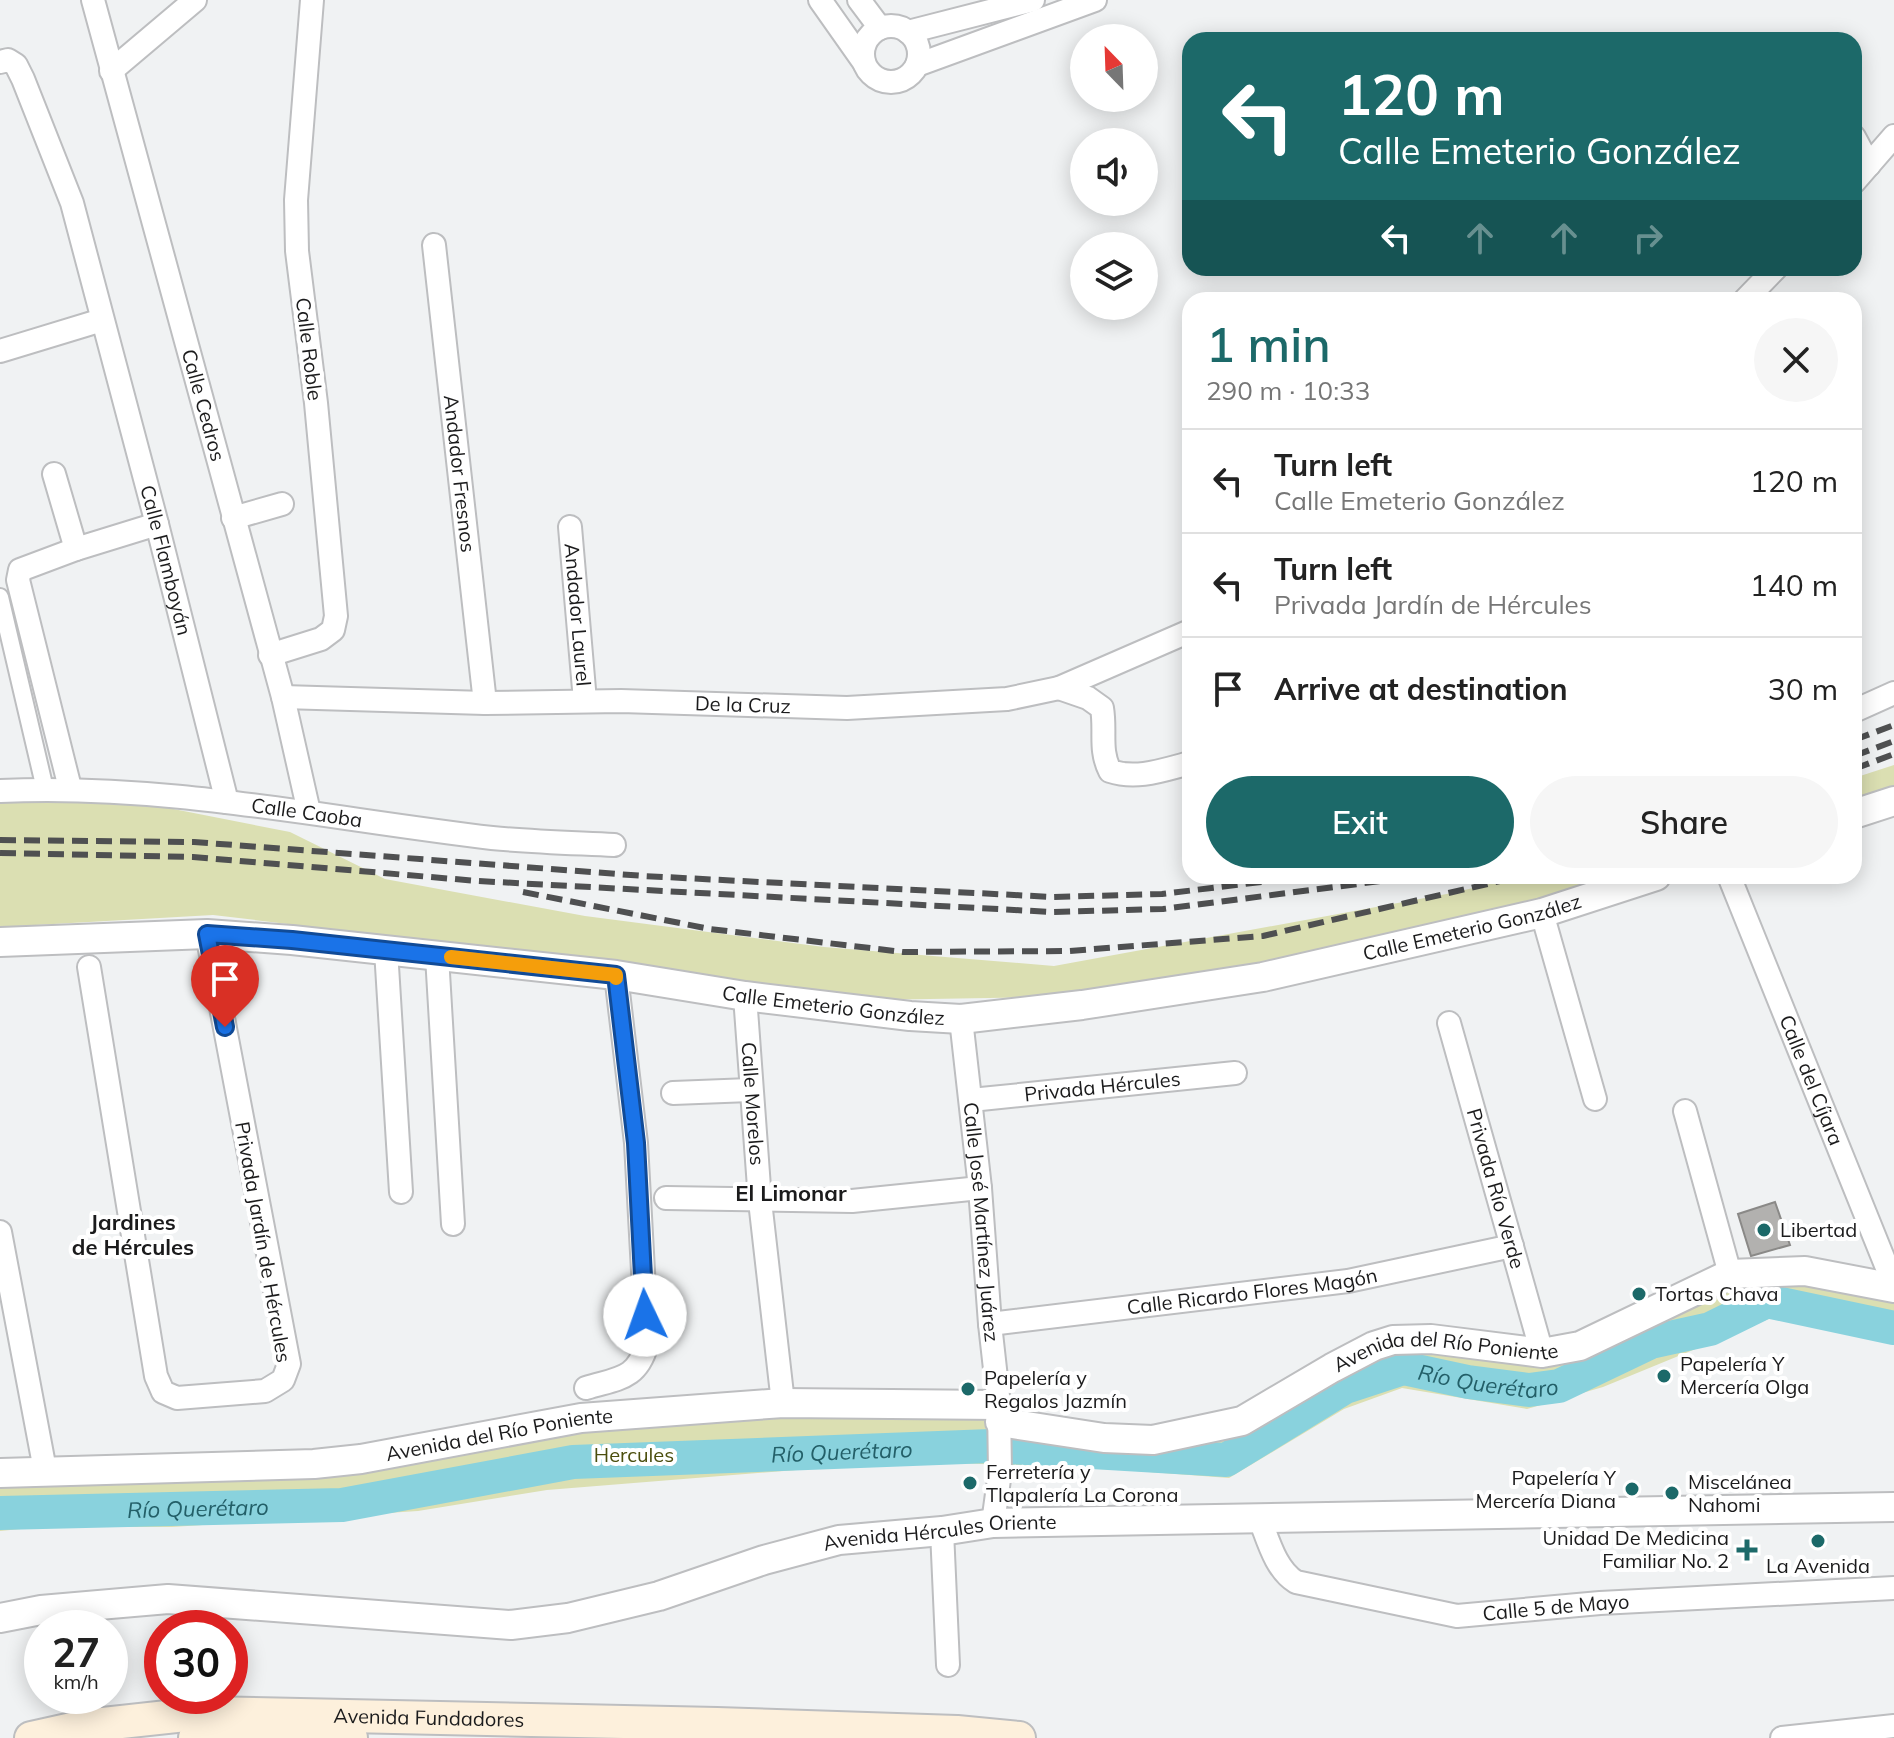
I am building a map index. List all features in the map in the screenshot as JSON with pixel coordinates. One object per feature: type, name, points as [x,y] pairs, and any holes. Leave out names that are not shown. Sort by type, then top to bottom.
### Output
[{"type":"main road","name":"Avenida Fundadores","points":[[31,1738],[85,1726],[142,1719],[204,1713],[263,1713],[911,1730],[1019,1738]]},
{"type":"main road","name":"Avenida Fundadores","points":[[195,1738],[294,1735],[351,1738]]},
{"type":"street","name":"Calle Cedros","points":[[93,0],[283,697],[309,812]]},
{"type":"street","points":[[111,71],[195,0]]},
{"type":"street","name":"Calle Roble","points":[[270,655],[321,639],[333,630],[336,616],[316,403],[297,251],[296,200],[312,0]]},
{"type":"street","points":[[820,0],[869,74],[881,82],[896,82],[909,76],[917,65],[919,53],[916,41],[908,32],[894,26],[880,28],[869,36],[863,47],[863,61]]},
{"type":"street","points":[[859,0],[880,28]]},
{"type":"street","points":[[908,32],[1033,0]]},
{"type":"street","points":[[917,65],[1095,0]]},
{"type":"street","name":"Calle Flamboyán","points":[[0,62],[8,60],[16,65],[72,203],[227,802]]},
{"type":"street","points":[[1862,173],[1894,136]]},
{"type":"street","points":[[1862,152],[1869,165]]},
{"type":"street","name":"Andador Fresnos","points":[[434,245],[485,703]]},
{"type":"street","points":[[1753,292],[1768,276]]},
{"type":"street","points":[[0,351],[102,320]]},
{"type":"street","points":[[54,474],[76,549]]},
{"type":"street","points":[[233,518],[282,504]]},
{"type":"street","points":[[70,788],[18,580],[20,570],[157,524]]},
{"type":"street","name":"Andador Laurel","points":[[570,527],[585,701]]},
{"type":"street","points":[[0,597],[45,789]]},
{"type":"street","name":"De la Cruz","points":[[283,697],[847,708],[1007,699],[1059,688],[1182,634]]},
{"type":"street","points":[[1059,688],[1088,698],[1102,708],[1105,725],[1102,755],[1110,771],[1124,776],[1182,765]]},
{"type":"street","points":[[1862,707],[1894,693]]},
{"type":"street","name":"Calle Caoba","points":[[0,791],[70,788],[227,802],[494,838],[614,845]]},
{"type":"street","points":[[1862,811],[1894,801]]},
{"type":"street","name":"Calle Emeterio González","points":[[0,942],[207,934],[616,975],[745,996],[910,1016],[961,1019],[1082,1005],[1263,977],[1542,913],[1631,884]]},
{"type":"street","name":"Calle del Cíjara","points":[[1732,884],[1894,1286]]},
{"type":"street","points":[[1542,913],[1595,1099]]},
{"type":"street","name":"Privada Jardín de Hércules","points":[[89,967],[156,1376],[163,1392],[177,1398],[265,1391],[283,1380],[289,1364],[207,934]]},
{"type":"street","points":[[386,950],[401,1192]]},
{"type":"street","points":[[437,956],[453,1224]]},
{"type":"street","points":[[586,1388],[630,1374],[642,1362],[647,1344],[636,1143],[616,975]]},
{"type":"street","name":"Calle Morelos","points":[[745,996],[760,1201],[783,1403]]},
{"type":"street","name":"Calle José Martínez Juárez","points":[[961,1019],[980,1188],[1000,1422],[1000,1472],[993,1523]]},
{"type":"street","name":"Privada Río Verde","points":[[1449,1023],[1542,1353]]},
{"type":"street","name":"Privada Hércules","points":[[971,1100],[1235,1073]]},
{"type":"street","points":[[673,1093],[750,1090]]},
{"type":"street","points":[[1685,1111],[1730,1274]]},
{"type":"street","points":[[666,1198],[852,1201],[980,1188]]},
{"type":"street","points":[[0,1232],[45,1470]]},
{"type":"street","name":"Calle Ricardo Flores Magón","points":[[990,1324],[1348,1281],[1512,1246]]},
{"type":"street","name":"Avenida del Río Poniente","points":[[0,1473],[314,1464],[361,1459],[581,1418],[783,1403],[1000,1422],[1104,1438],[1153,1440],[1242,1421],[1332,1368],[1374,1346],[1393,1340],[1431,1339],[1542,1353],[1580,1346],[1730,1274],[1805,1271],[1894,1286]]},
{"type":"street","name":"Avenida Hércules Oriente","points":[[0,1618],[41,1610],[168,1599],[511,1625],[568,1618],[659,1596],[764,1560],[839,1540],[993,1523],[1894,1507]]},
{"type":"street","name":"Calle 5 de Mayo","points":[[1259,1517],[1278,1562],[1296,1582],[1457,1616],[1600,1603],[1894,1588]]},
{"type":"street","points":[[942,1531],[948,1665]]},
{"type":"street","points":[[1782,1738],[1894,1726]]},
{"type":"green space","points":[[1894,765],[1894,791],[1862,802],[1862,775]]},
{"type":"green space","points":[[92,793],[290,832],[385,879],[585,916],[824,947],[1054,966],[1490,884],[1604,884],[1405,938],[1252,969],[1051,997],[871,1000],[490,948],[213,915],[0,927],[0,801]]},
{"type":"green space","name":"Hercules","points":[[1747,1279],[1816,1279],[1894,1295],[1894,1338],[1771,1318],[1603,1387],[1527,1409],[1402,1388],[1344,1409],[1229,1478],[909,1461],[547,1490],[418,1511],[172,1527],[41,1527],[0,1531],[0,1484],[556,1432],[749,1420],[986,1411],[1183,1441],[1405,1347],[1525,1365]]},
{"type":"building","name":"Libertad","points":[[1775,1202],[1790,1245],[1751,1256],[1738,1214]]},
{"type":"waterway","name":"Río Querétaro","points":[[0,1513],[342,1505],[573,1462],[991,1446],[1226,1460],[1345,1387],[1403,1368],[1468,1382],[1529,1390],[1559,1386],[1651,1342],[1710,1329],[1767,1301],[1894,1328]]},
{"type":"railway","points":[[1862,737],[1894,725]]},
{"type":"railway","points":[[1862,753],[1894,741]]},
{"type":"railway","points":[[1862,766],[1894,754]]},
{"type":"railway","points":[[0,840],[194,842],[644,876],[1053,897],[1162,894],[1244,884]]},
{"type":"railway","points":[[0,853],[193,857],[478,881],[1052,912],[1163,909],[1358,884]]},
{"type":"railway","points":[[523,892],[710,929],[903,952],[1069,951],[1263,936],[1487,884]]},
{"type":"slow traffic","points":[[451,957],[616,975],[616,978]]},
{"type":"place","name":"Libertad","points":[[1764,1230]]},
{"type":"place","name":"Tortas Chava","points":[[1639,1294]]},
{"type":"place","name":"Papelería Y Mercería Olga","points":[[1664,1376]]},
{"type":"place","name":"Papelería y Regalos Jazmín","points":[[968,1389]]},
{"type":"place","name":"Ferretería y Tlapalería La Corona","points":[[970,1483]]},
{"type":"place","name":"Papelería Y Mercería Diana","points":[[1632,1489]]},
{"type":"place","name":"Miscelánea Nahomi","points":[[1672,1493]]},
{"type":"place","name":"La Avenida","points":[[1818,1541]]},
{"type":"place","name":"Unidad De Medicina Familiar No. 2","points":[[1747,1550]]},
{"type":"district","name":"El Limonar","points":[[791,1193]]},
{"type":"district","name":"Jardines de Hércules","points":[[133,1234]]},
{"type":"route","points":[[225,1027],[207,934],[292,940],[616,975],[636,1143],[645,1315]]}]
